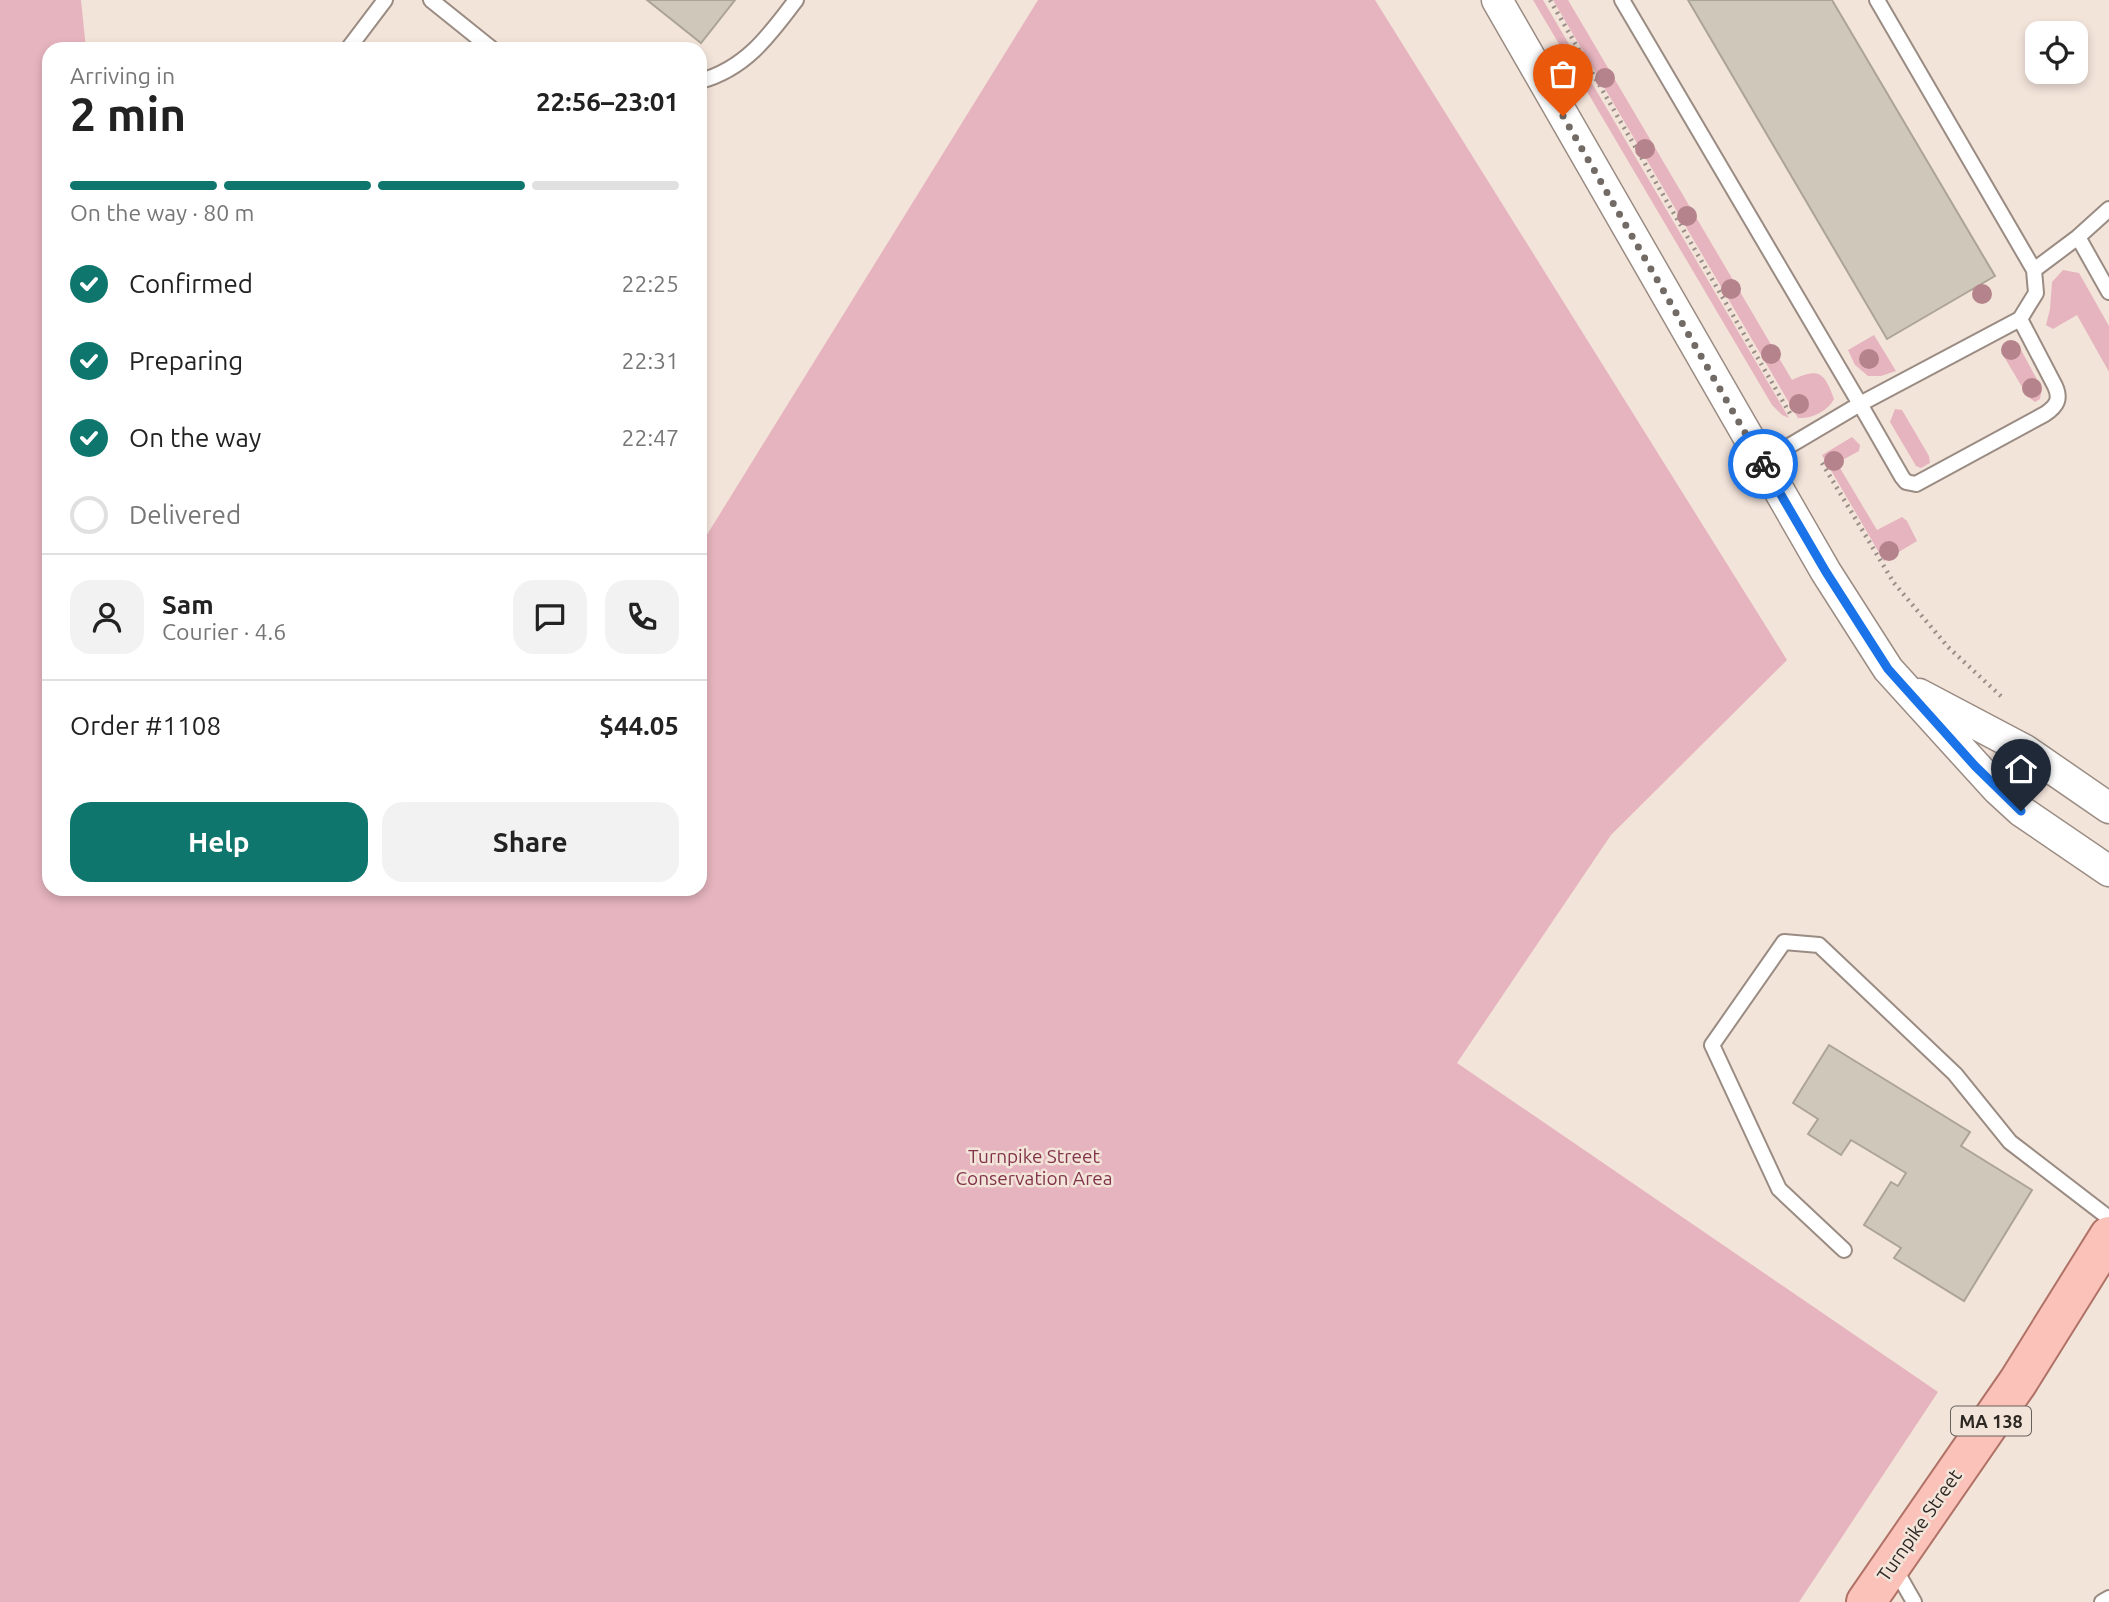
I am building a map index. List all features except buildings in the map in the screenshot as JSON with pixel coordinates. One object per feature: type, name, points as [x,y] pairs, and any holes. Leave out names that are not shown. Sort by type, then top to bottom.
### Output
[{"type":"main road","name":"Turnpike Street","points":[[1866,1602],[2018,1382],[2100,1256]]},
{"type":"street","points":[[1497,0],[1762,462],[1867,639],[1888,669],[1949,738],[2021,811],[2109,872]]},
{"type":"street","points":[[1906,687],[2025,750],[2109,808]]},
{"type":"lane","points":[[353,42],[385,0]]},
{"type":"lane","points":[[431,0],[483,42]]},
{"type":"lane","points":[[707,79],[726,72],[747,58],[763,43],[796,0]]},
{"type":"lane","points":[[1622,0],[1906,482],[1916,485],[1926,480],[2045,414],[2057,403],[2059,394],[2020,318]]},
{"type":"lane","points":[[1762,462],[1860,404],[2020,318],[2036,293],[2034,270],[1877,0]]},
{"type":"lane","points":[[2034,270],[2078,237],[2109,209]]},
{"type":"lane","points":[[2078,237],[2109,292]]},
{"type":"lane","points":[[1844,1250],[1779,1189],[1712,1045],[1784,942],[1819,945],[1955,1074],[2010,1142],[2109,1218]]},
{"type":"lane","points":[[1891,1563],[1914,1602]]},
{"type":"lane","points":[[2102,1602],[2109,1598]]},
{"type":"path","points":[[1550,0],[1793,418]]},
{"type":"path","points":[[1822,463],[1894,583],[1948,647],[2007,701]]},
{"type":"green space","name":"Turnpike Street Conservation Area","points":[[0,0],[81,0],[85,42],[42,42],[42,896],[707,896],[707,535],[1038,0],[1375,0],[1787,660],[1611,835],[1457,1063],[1938,1392],[1799,1602],[0,1602]]},
{"type":"green space","points":[[1533,0],[1543,0],[1789,418],[1772,405]]},
{"type":"green space","points":[[1553,0],[1568,0],[1792,380],[1814,373],[1819,374],[1827,383],[1834,399],[1824,411],[1798,418]]},
{"type":"green space","points":[[2063,270],[2079,273],[2109,326],[2109,372],[2077,315],[2053,329],[2046,325],[2052,282]]},
{"type":"green space","points":[[1874,335],[1896,371],[1881,376],[1868,376],[1855,365],[1848,350]]},
{"type":"green space","points":[[2009,343],[2019,346],[2042,389],[2040,399],[2035,402],[2028,397],[2003,355],[2002,351]]},
{"type":"green space","points":[[1895,409],[1902,410],[1929,456],[1930,463],[1921,468],[1916,466],[1890,422]]},
{"type":"green space","points":[[1852,437],[1860,445],[1859,451],[1837,463],[1877,530],[1902,517],[1907,521],[1917,541],[1884,561],[1822,455]]},
{"type":"way so far","points":[[1563,116],[1763,464]]},
{"type":"route","points":[[1763,464],[1826,572],[1888,669],[1975,766],[2021,811]]}]
